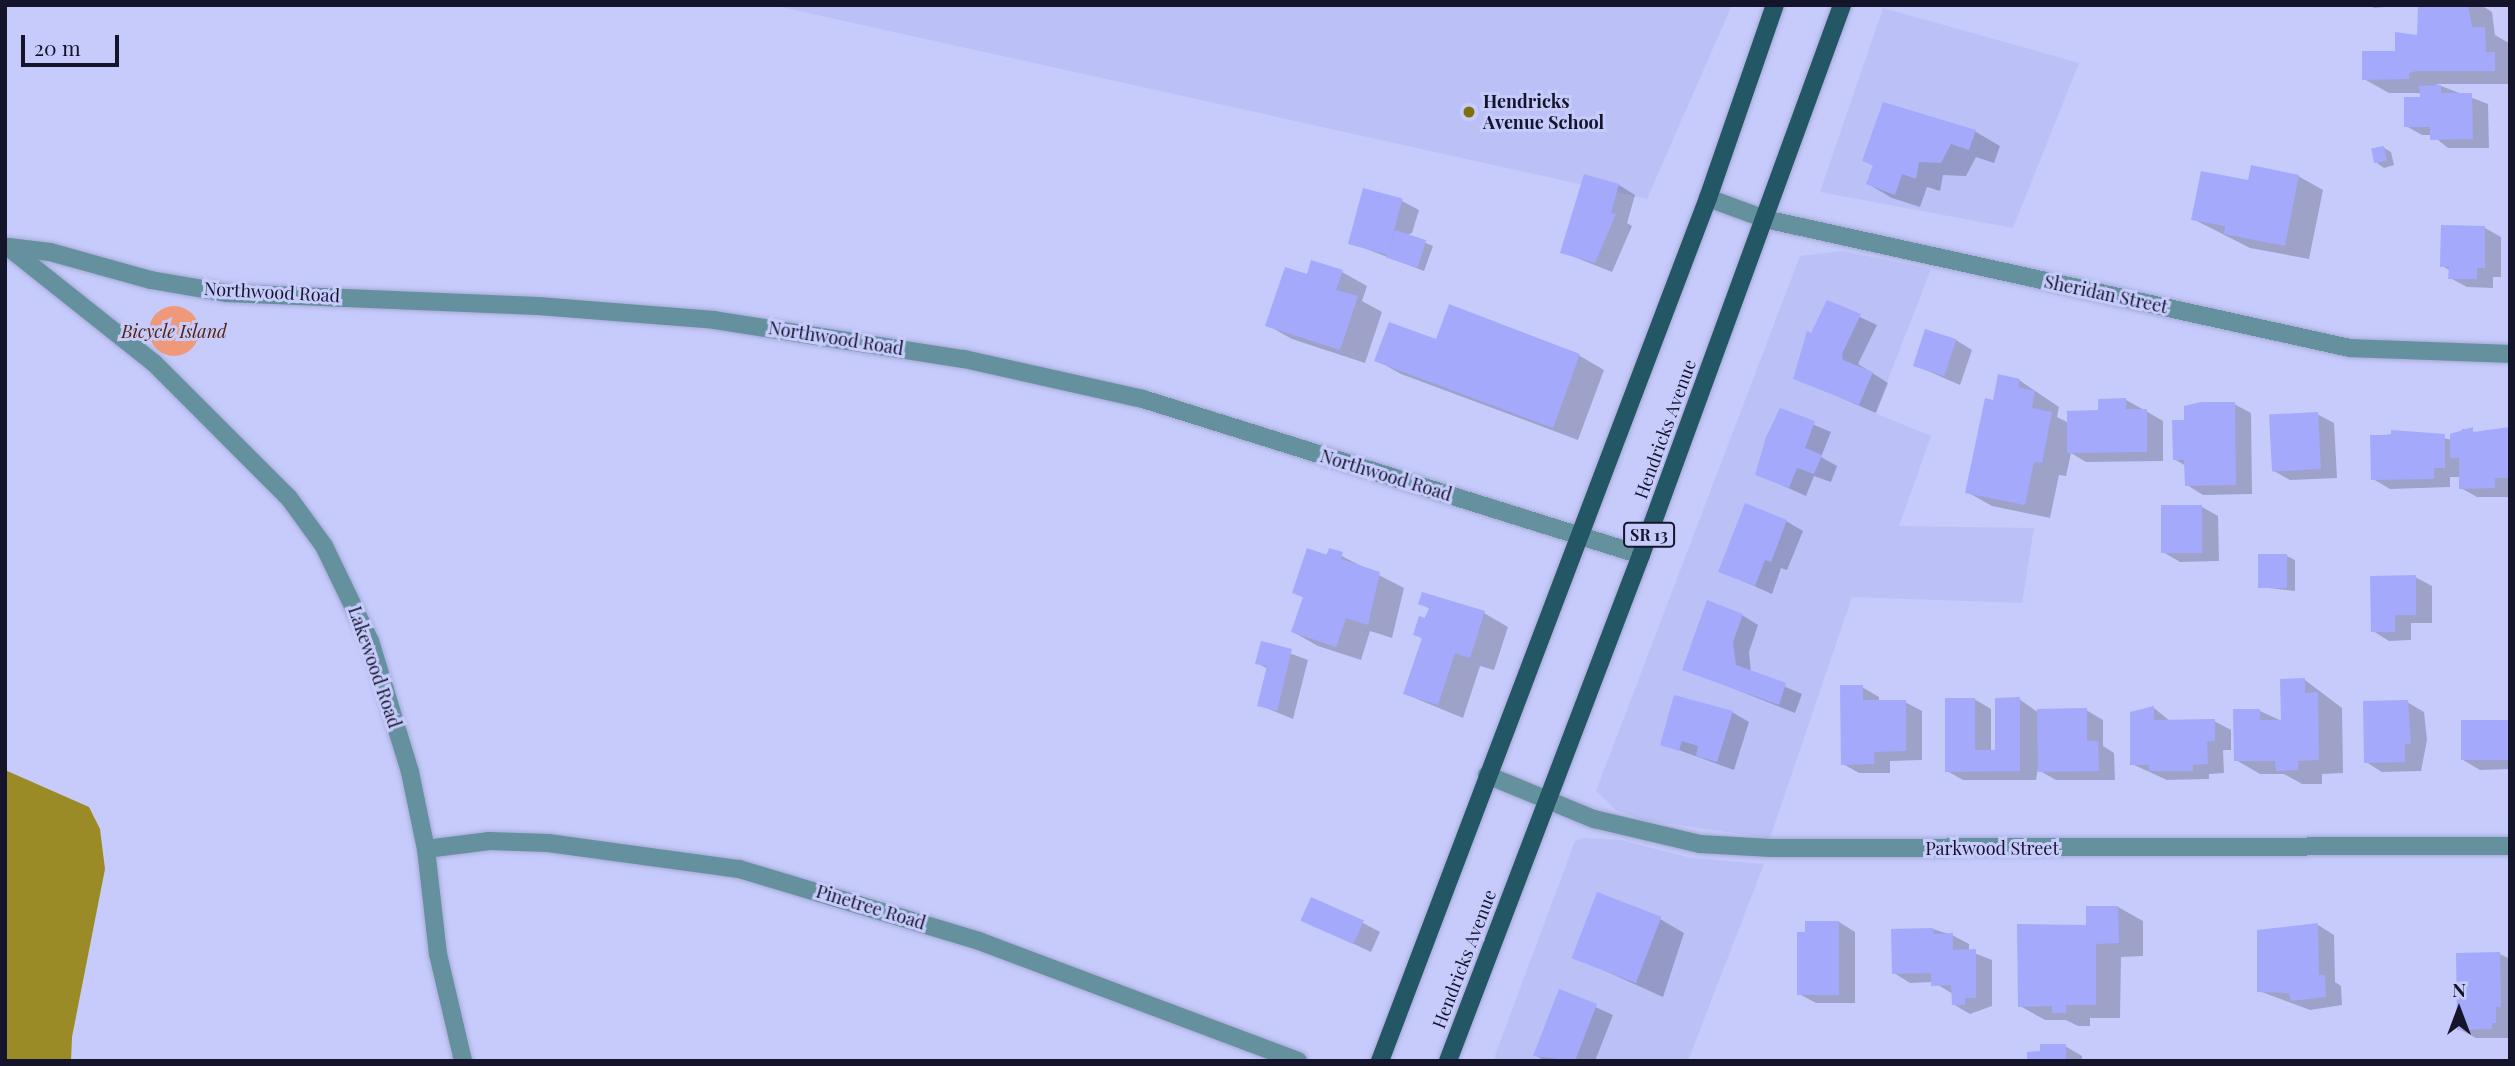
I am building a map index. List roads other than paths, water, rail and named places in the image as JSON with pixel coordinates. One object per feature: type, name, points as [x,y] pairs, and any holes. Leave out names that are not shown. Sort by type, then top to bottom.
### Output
[{"type":"main road","points":[[1380,1061],[1708,198],[1775,5]]},
{"type":"main road","name":"Hendricks Avenue","points":[[1448,1061],[1641,555],[1842,5]]},
{"type":"street","name":"Sheridan Street","points":[[1708,198],[1765,219],[2350,348],[2510,354]]},
{"type":"street","name":"Northwood Road","points":[[7,246],[50,252],[150,280],[226,293],[512,304],[714,320],[964,359],[1143,399],[1641,555]]},
{"type":"street","name":"Lakewood Road","points":[[7,246],[154,363],[281,489],[324,546],[370,640],[410,772],[426,849],[438,954],[463,1061]]},
{"type":"street","name":"Parkwood Street","points":[[1487,775],[1594,819],[1700,844],[1771,848],[2510,846]]},
{"type":"street","name":"Pinetree Road","points":[[426,849],[489,841],[548,842],[739,869],[979,941],[1298,1061]]},
{"type":"place","name":"Hendricks Avenue School","points":[[1469,112]]},
{"type":"park label","name":"Bicycle Island","points":[[174,331]]}]
